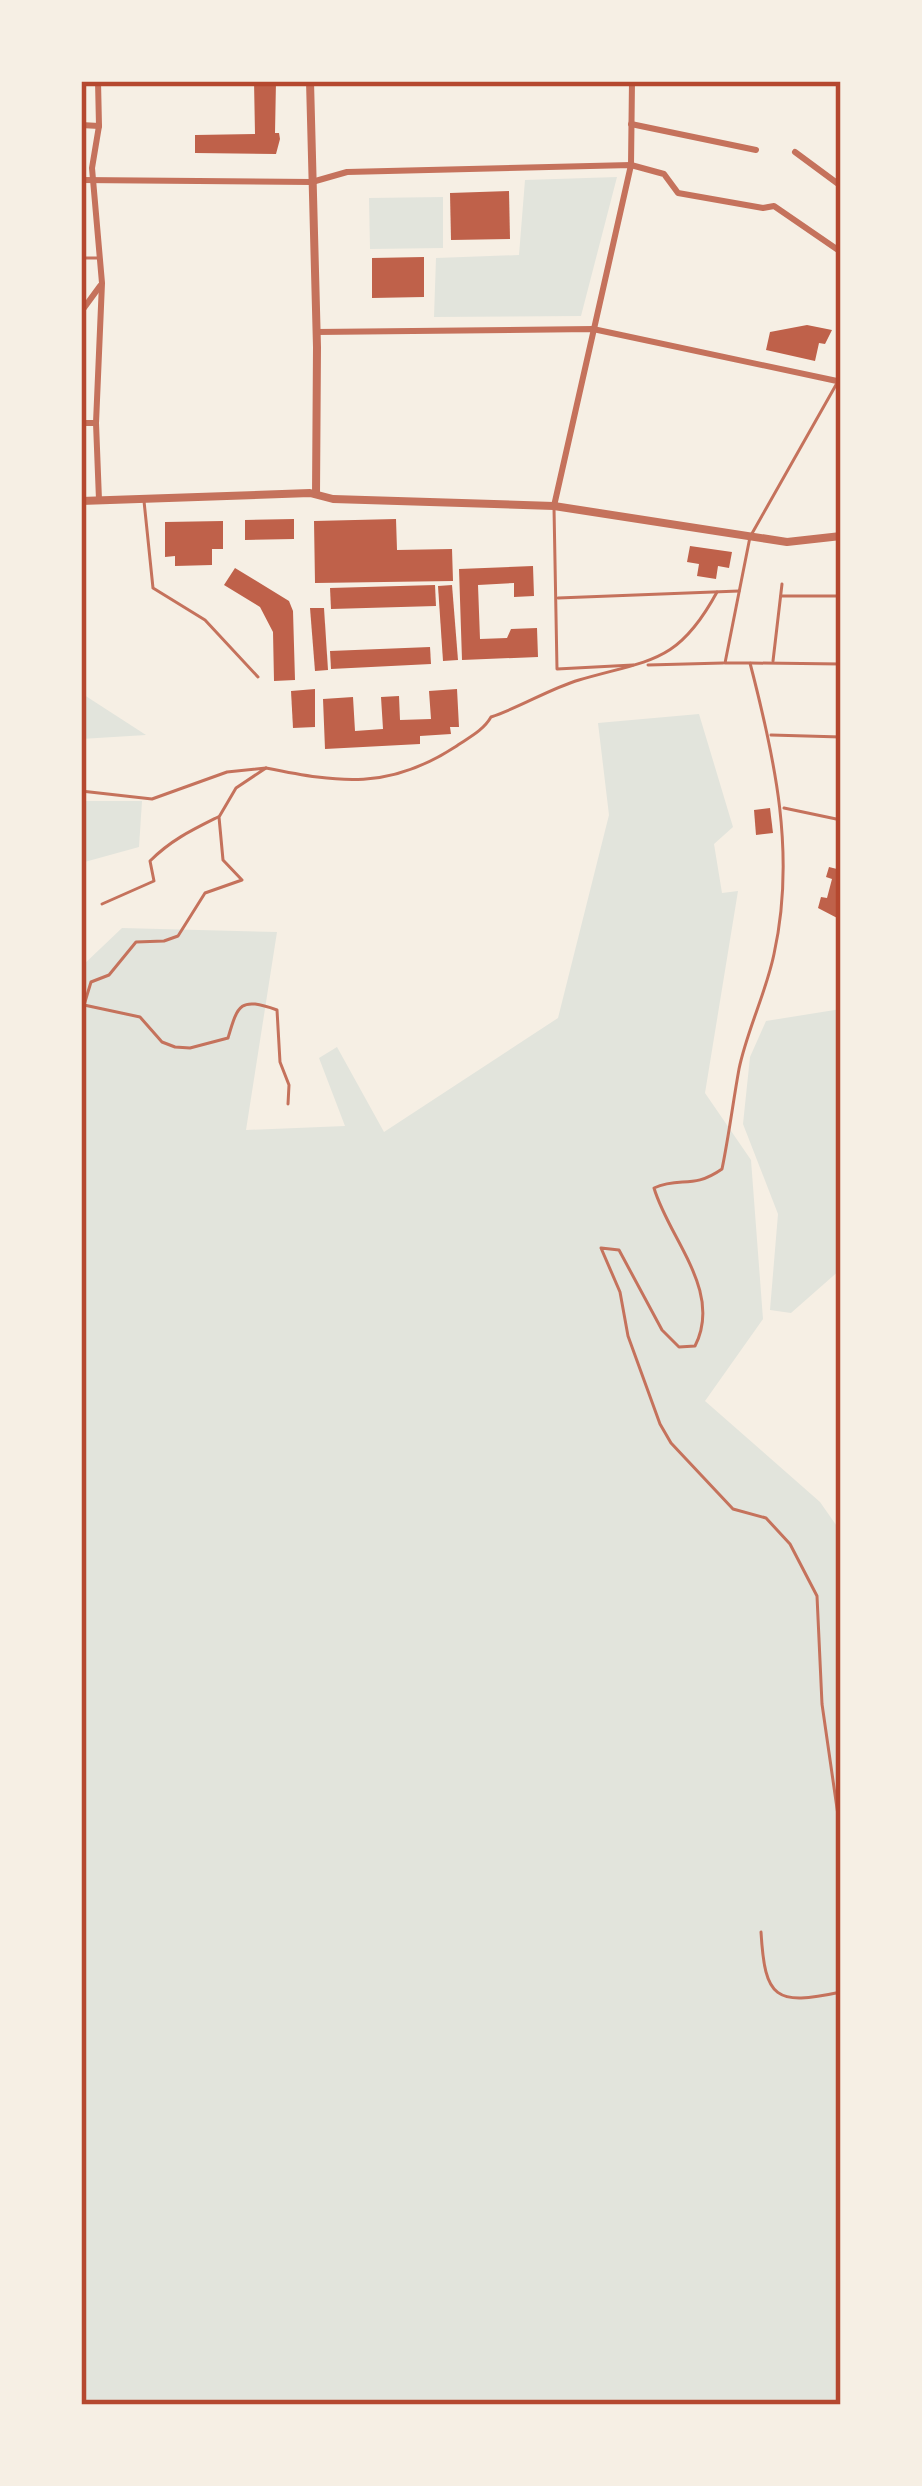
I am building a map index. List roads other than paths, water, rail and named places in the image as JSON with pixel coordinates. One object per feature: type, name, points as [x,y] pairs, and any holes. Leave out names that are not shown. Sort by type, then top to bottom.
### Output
[{"type":"street","points":[[98,81],[93,180],[103,283],[96,422],[99,500]]},
{"type":"street","points":[[316,494],[310,82],[415,81]]},
{"type":"street","points":[[554,506],[631,165],[632,81]]},
{"type":"street","points":[[632,124],[756,150]]},
{"type":"street","points":[[81,125],[99,126]]},
{"type":"street","points":[[795,152],[841,186]]},
{"type":"street","points":[[81,180],[313,182],[347,172],[631,165],[664,174],[678,193],[774,206],[841,251]]},
{"type":"street","points":[[83,308],[103,283]]},
{"type":"street","points":[[316,332],[593,328],[839,379]]},
{"type":"street","points":[[81,424],[96,422]]},
{"type":"street","points":[[81,501],[316,494],[333,499],[554,506],[799,542],[841,536]]},
{"type":"lane","points":[[81,258],[102,258]]},
{"type":"lane","points":[[725,663],[750,536],[839,379]]},
{"type":"lane","points":[[143,499],[153,588],[205,620],[258,677]]},
{"type":"lane","points":[[554,506],[557,669],[841,664]]},
{"type":"lane","points":[[772,662],[782,584]]},
{"type":"lane","points":[[556,598],[739,591]]},
{"type":"lane","points":[[81,791],[152,800],[227,772],[266,768],[345,782],[397,776],[440,757],[486,727],[491,717],[576,681],[644,665],[676,648],[701,622],[717,592]]},
{"type":"lane","points":[[779,596],[841,596]]},
{"type":"lane","points":[[750,663],[782,808],[784,877],[775,953],[740,1068],[722,1169],[705,1181],[654,1188],[661,1213],[689,1256],[700,1292],[703,1329],[694,1346],[679,1347],[662,1330],[619,1250],[601,1248],[620,1292],[628,1336],[671,1443],[733,1509],[766,1518],[790,1544],[817,1596],[822,1705],[841,1836]]},
{"type":"lane","points":[[769,735],[841,736]]},
{"type":"lane","points":[[102,904],[154,881],[150,861],[183,833],[219,817],[236,788],[266,768]]},
{"type":"lane","points":[[782,808],[841,820]]},
{"type":"lane","points":[[219,817],[223,860],[242,880],[205,893],[178,936],[136,941],[110,975],[92,982],[84,1006],[140,1017],[162,1042],[190,1048],[228,1038],[235,1011],[245,1004],[255,1002],[277,1010],[288,1104]]},
{"type":"lane","points":[[761,1932],[763,1973],[771,1988],[798,2000],[841,1992]]}]
